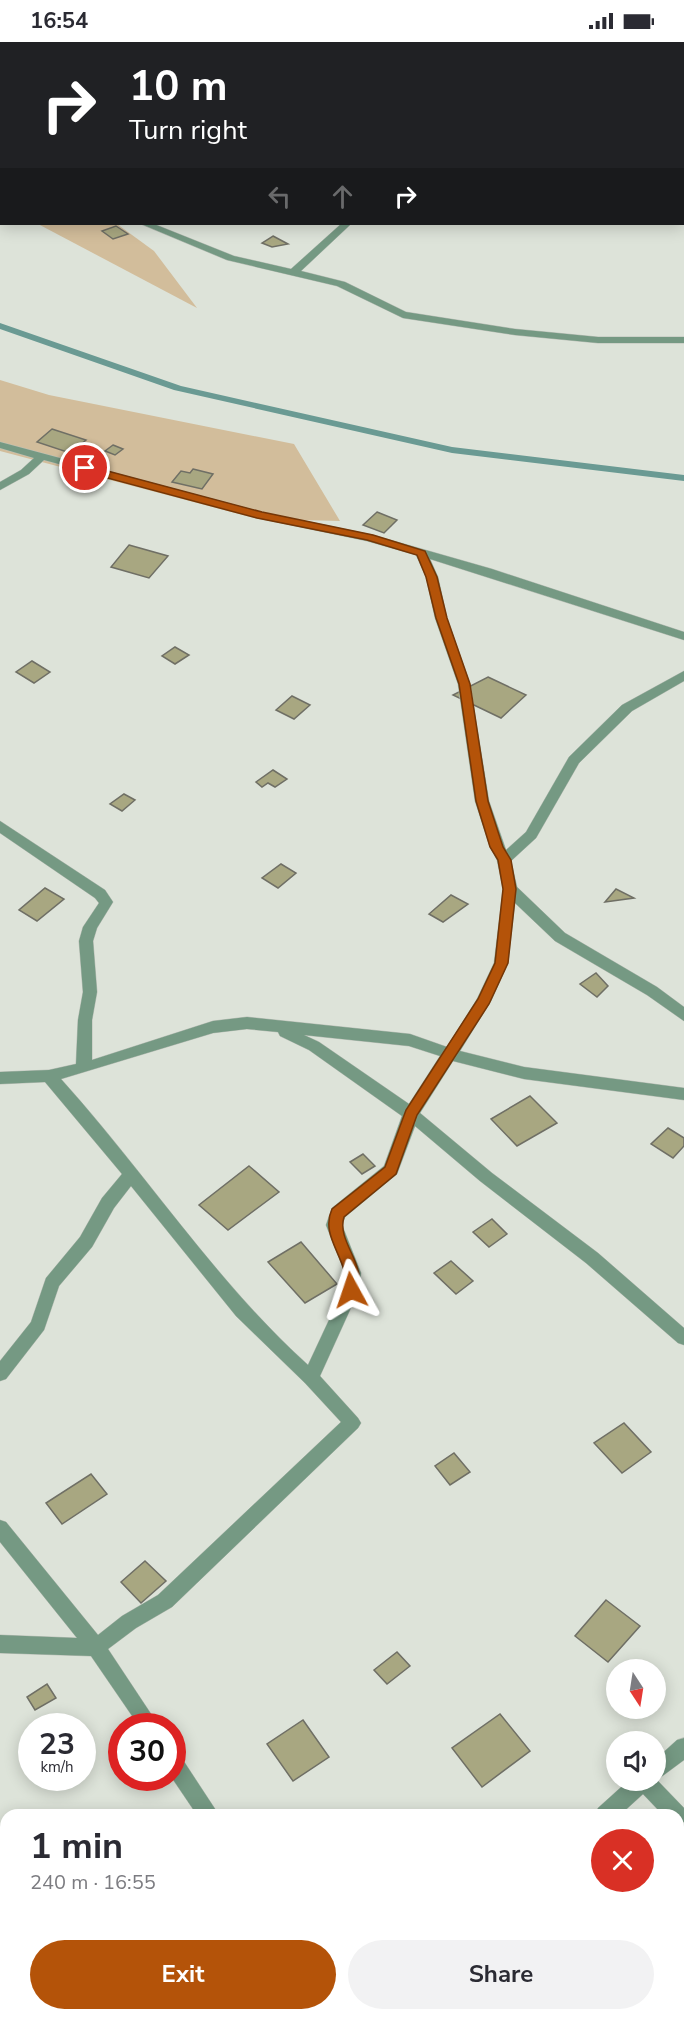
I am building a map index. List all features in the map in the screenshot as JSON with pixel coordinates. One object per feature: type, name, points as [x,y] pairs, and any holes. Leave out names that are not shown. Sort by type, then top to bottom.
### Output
[{"type":"street","points":[[148,225],[231,258],[341,284],[403,315],[515,332],[588,339],[684,340]]},
{"type":"street","points":[[292,274],[345,225]]},
{"type":"street","points":[[0,445],[261,515],[369,537],[488,572],[684,636]]},
{"type":"street","points":[[0,487],[25,472],[41,457]]},
{"type":"street","points":[[310,1378],[351,1290],[353,1273],[334,1225],[338,1214],[391,1170],[411,1114],[484,1001],[501,963],[510,889],[504,860],[497,847],[482,801],[464,684],[441,618],[432,577],[421,553]]},
{"type":"street","points":[[504,860],[531,835],[574,760],[627,708],[684,675]]},
{"type":"street","points":[[0,826],[100,894],[106,902],[90,927],[86,941],[90,992],[85,1020],[84,1068]]},
{"type":"street","points":[[510,889],[560,937],[652,991],[684,1015]]},
{"type":"street","points":[[0,1078],[49,1076],[84,1068],[213,1027],[247,1023],[410,1040],[524,1073],[684,1094]]},
{"type":"street","points":[[275,1027],[314,1046],[411,1114],[486,1177],[592,1258],[684,1338]]},
{"type":"street","points":[[0,1644],[96,1647],[129,1622],[165,1601],[352,1423],[234,1302],[132,1173],[49,1076]]},
{"type":"street","points":[[0,1374],[38,1325],[52,1283],[86,1242],[108,1203],[132,1173]]},
{"type":"street","points":[[0,1528],[96,1647],[141,1713]]},
{"type":"street","points":[[666,1763],[684,1748]]},
{"type":"street","points":[[612,1809],[644,1780],[671,1809]]},
{"type":"street","points":[[186,1781],[205,1809]]},
{"type":"shaded area","points":[[40,225],[118,225],[154,251],[197,308]]},
{"type":"shaded area","points":[[0,380],[49,395],[294,444],[340,521],[258,519],[0,451]]},
{"type":"building","points":[[116,226],[128,234],[113,239],[102,231]]},
{"type":"building","points":[[273,236],[288,244],[272,247],[262,243]]},
{"type":"building","points":[[52,429],[86,440],[70,453],[37,442]]},
{"type":"building","points":[[113,445],[123,449],[115,455],[105,451]]},
{"type":"building","points":[[193,469],[213,474],[202,489],[172,482],[181,471],[190,473]]},
{"type":"building","points":[[377,512],[397,520],[384,533],[363,525]]},
{"type":"building","points":[[129,545],[168,556],[149,578],[111,567]]},
{"type":"building","points":[[175,647],[189,655],[175,664],[162,656]]},
{"type":"building","points":[[32,661],[50,672],[34,683],[16,672]]},
{"type":"building","points":[[488,677],[526,695],[501,718],[453,695]]},
{"type":"building","points":[[292,696],[310,705],[294,719],[276,710]]},
{"type":"building","points":[[273,770],[287,779],[275,787],[268,783],[262,787],[256,782]]},
{"type":"building","points":[[124,794],[135,800],[122,811],[110,804]]},
{"type":"building","points":[[281,864],[296,873],[278,888],[262,878]]},
{"type":"building","points":[[45,888],[64,899],[37,921],[19,910]]},
{"type":"building","points":[[616,889],[634,898],[605,902]]},
{"type":"building","points":[[451,895],[468,904],[443,922],[429,914]]},
{"type":"building","points":[[596,973],[608,986],[597,997],[580,984]]},
{"type":"building","points":[[530,1096],[557,1123],[517,1146],[491,1119]]},
{"type":"building","points":[[668,1128],[684,1138],[684,1146],[673,1158],[651,1144]]},
{"type":"building","points":[[363,1154],[375,1166],[362,1174],[350,1162]]},
{"type":"building","points":[[249,1166],[279,1192],[228,1230],[199,1205]]},
{"type":"building","points":[[492,1219],[507,1234],[489,1247],[473,1232]]},
{"type":"building","points":[[301,1242],[337,1284],[305,1303],[268,1262]]},
{"type":"building","points":[[451,1261],[473,1281],[456,1294],[434,1273]]},
{"type":"building","points":[[624,1423],[651,1452],[622,1473],[594,1443]]},
{"type":"building","points":[[454,1453],[470,1472],[450,1485],[435,1466]]},
{"type":"building","points":[[91,1474],[107,1494],[62,1524],[46,1503]]},
{"type":"building","points":[[145,1561],[166,1581],[141,1603],[121,1582]]},
{"type":"building","points":[[606,1600],[640,1626],[611,1659],[606,1660],[575,1636]]},
{"type":"building","points":[[397,1652],[410,1666],[387,1684],[374,1670]]},
{"type":"building","points":[[47,1684],[56,1698],[35,1710],[27,1697]]},
{"type":"building","points":[[500,1714],[530,1751],[482,1787],[452,1748]]},
{"type":"building","points":[[303,1720],[329,1757],[293,1781],[267,1744]]},
{"type":"waterway","points":[[0,326],[178,388],[452,450],[684,478]]},
{"type":"route","points":[[85,468],[261,515],[369,537],[421,553],[432,577],[441,618],[464,684],[482,801],[497,847],[504,860],[510,889],[501,963],[484,1001],[411,1114],[391,1170],[338,1214],[334,1225],[353,1273],[351,1290]]}]
